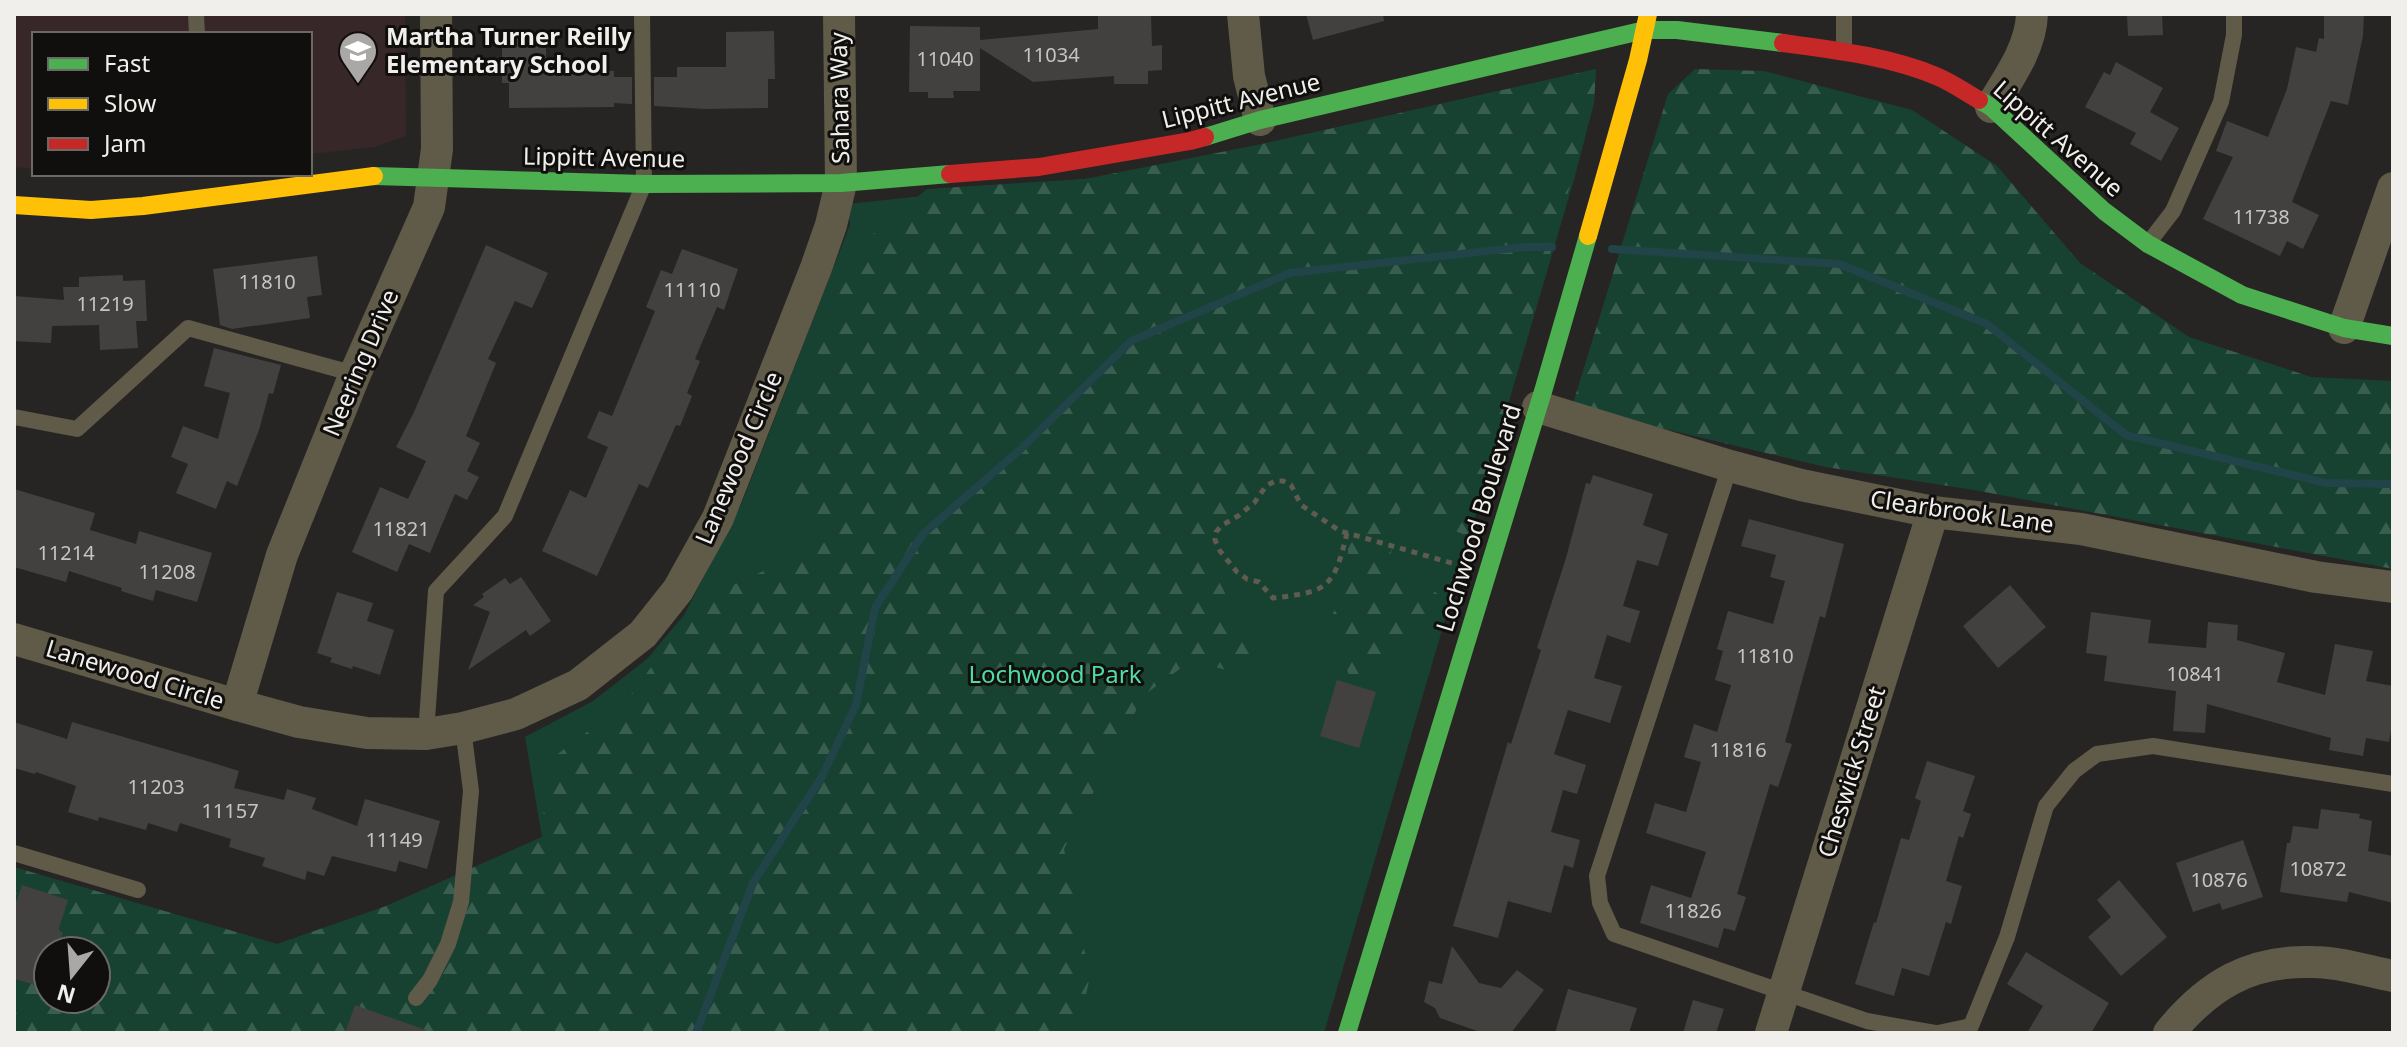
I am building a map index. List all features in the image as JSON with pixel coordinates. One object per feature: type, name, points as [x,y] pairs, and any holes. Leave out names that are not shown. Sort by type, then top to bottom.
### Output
[{"type":"street","name":"Neering Drive","points":[[237,705],[282,555],[355,374],[429,207],[438,137],[436,14]]},
{"type":"street","name":"Sahara Way","points":[[839,14],[841,183]]},
{"type":"street","points":[[1243,14],[1249,76],[1260,120]]},
{"type":"street","points":[[1991,107],[2018,62],[2032,14]]},
{"type":"street","name":"Lippitt Avenue","points":[[14,205],[91,210],[190,194],[375,176],[644,184],[841,183],[1039,167],[1190,141],[1260,120],[1647,22],[1677,30],[1844,51],[1936,76],[1991,107],[2104,211],[2148,244],[2242,295],[2344,328],[2393,336]]},
{"type":"street","name":"Lochwood Boulevard","points":[[1347,1033],[1538,407],[1647,22]]},
{"type":"street","name":"Lanewood Circle","points":[[14,639],[299,722],[367,733],[426,734],[463,728],[516,714],[578,685],[643,634],[678,590],[718,518],[816,268],[841,183]]},
{"type":"street","points":[[2344,328],[2393,188]]},
{"type":"street","name":"Clearbrook Lane","points":[[1538,407],[1801,485],[1933,512],[2081,529],[2316,577],[2393,587]]},
{"type":"street","name":"Cheswick Street","points":[[1771,1033],[1933,512]]},
{"type":"street","points":[[2169,1033],[2189,1008],[2235,976],[2261,966],[2314,962],[2393,976]]},
{"type":"lane","points":[[426,734],[436,591],[505,516],[644,184],[642,14]]},
{"type":"lane","points":[[1844,14],[1844,51]]},
{"type":"lane","points":[[2148,244],[2173,211],[2221,102],[2234,35],[2234,14]]},
{"type":"lane","points":[[14,417],[77,429],[188,328],[355,374]]},
{"type":"lane","points":[[1730,466],[1597,876],[1600,903],[1614,934],[1867,1021],[1936,1033],[1971,1026],[2007,937],[2046,806],[2074,771],[2097,754],[2153,746],[2393,784]]},
{"type":"lane","points":[[416,998],[430,980],[448,944],[461,902],[471,791],[463,728]]},
{"type":"lane","points":[[14,853],[138,890]]},
{"type":"path","points":[[1347,533],[1332,580],[1305,594],[1273,598],[1259,582],[1237,572],[1215,540],[1221,526],[1254,503],[1266,486],[1283,481],[1291,485],[1301,505],[1340,531],[1347,533],[1463,567]]},
{"type":"shaded area","name":"Martha Turner Reilly Elementary School","points":[[14,14],[405,14],[406,136],[374,147],[312,154],[312,32],[32,32],[32,169],[14,167]]},
{"type":"green space","name":"Lochwood Park","points":[[1596,69],[1594,103],[1575,176],[1324,1033],[589,1033],[542,837],[525,737],[593,701],[647,659],[684,615],[741,505],[850,225],[848,204],[1204,166],[1262,144]]},
{"type":"green space","name":"Lochwood Park","points":[[1596,69],[1594,103],[1468,536],[1400,510],[1389,562],[1438,594],[1399,661],[1352,683],[1340,651],[1324,630],[1350,582],[1346,522],[1289,471],[1258,487],[1208,533],[1213,569],[1251,646],[1255,668],[1240,674],[1192,660],[1144,695],[1064,849],[1090,978],[1076,1033],[14,1033],[14,867],[277,944],[386,906],[542,837],[547,762],[623,705],[701,600],[837,537],[792,503],[795,417],[855,249],[927,189],[1085,179],[1262,144]]},
{"type":"green space","points":[[1695,69],[1764,71],[1912,110],[1997,166],[2080,263],[2189,337],[2311,377],[2393,381],[2393,569],[1974,490],[1826,467],[1572,407],[1668,94]]},
{"type":"building","points":[[1151,14],[1152,46],[1162,45],[1162,70],[1148,71],[1148,84],[1114,84],[1114,76],[1033,82],[980,48],[980,91],[953,91],[954,98],[928,98],[928,92],[909,92],[910,26],[980,27],[980,40],[1098,29],[1098,15]]},
{"type":"building","points":[[1306,14],[1383,14],[1384,21],[1313,40]]},
{"type":"building","points":[[2127,14],[2162,14],[2163,35],[2128,36]]},
{"type":"building","points":[[2324,14],[2364,14],[2363,36],[2348,105],[2331,101],[2292,202],[2319,215],[2303,249],[2287,241],[2280,256],[2203,219],[2233,157],[2216,151],[2227,121],[2268,137],[2287,89],[2296,47],[2316,52],[2319,38],[2324,39]]},
{"type":"building","points":[[774,31],[775,79],[768,79],[768,108],[654,106],[654,77],[677,77],[677,67],[726,67],[726,32]]},
{"type":"building","points":[[546,32],[546,64],[581,64],[581,71],[614,71],[614,77],[632,77],[632,104],[614,103],[614,107],[509,108],[509,83],[502,83],[502,33]]},
{"type":"building","points":[[2116,62],[2163,88],[2150,112],[2179,128],[2161,161],[2130,144],[2136,133],[2085,107],[2104,72],[2110,75]]},
{"type":"building","points":[[486,245],[548,273],[532,308],[515,301],[488,359],[496,363],[466,436],[480,443],[467,471],[479,477],[467,500],[455,494],[430,553],[409,544],[397,572],[352,552],[380,487],[408,499],[426,461],[396,447]]},
{"type":"building","points":[[682,249],[738,269],[724,310],[717,307],[695,359],[700,361],[687,393],[692,396],[680,426],[676,425],[648,488],[639,484],[597,576],[542,551],[570,490],[586,498],[608,447],[587,438],[599,411],[612,416],[655,311],[646,307],[661,270],[672,274]]},
{"type":"building","points":[[317,256],[322,295],[307,297],[310,318],[232,329],[220,325],[213,269]]},
{"type":"building","points":[[123,275],[123,281],[145,280],[147,321],[136,321],[138,348],[100,350],[99,325],[52,326],[51,343],[14,341],[14,296],[64,300],[63,287],[79,287],[79,277]]},
{"type":"building","points":[[214,348],[281,365],[237,486],[227,481],[216,509],[176,493],[188,464],[171,457],[183,426],[218,439],[230,393],[204,386]]},
{"type":"building","points":[[1593,475],[1653,494],[1643,525],[1668,534],[1658,566],[1637,560],[1623,606],[1640,611],[1630,643],[1607,635],[1594,678],[1622,686],[1610,723],[1568,710],[1554,754],[1586,765],[1577,794],[1563,790],[1551,832],[1580,840],[1573,868],[1564,865],[1551,913],[1508,901],[1498,938],[1453,926],[1508,742],[1511,744],[1541,650],[1537,648],[1586,483],[1590,484]]},
{"type":"building","points":[[14,489],[95,513],[90,530],[136,544],[139,531],[212,553],[197,602],[156,590],[153,601],[69,571],[66,582],[14,567]]},
{"type":"building","points":[[1749,519],[1844,544],[1825,618],[1820,616],[1785,742],[1792,744],[1778,787],[1770,784],[1737,894],[1746,897],[1735,931],[1724,928],[1718,948],[1640,923],[1651,885],[1691,898],[1706,852],[1646,833],[1655,803],[1686,812],[1701,762],[1684,757],[1694,724],[1717,732],[1731,685],[1715,680],[1723,651],[1717,649],[1728,611],[1773,624],[1785,581],[1770,577],[1776,555],[1741,546]]},
{"type":"building","points":[[521,577],[551,621],[530,636],[526,630],[468,670],[490,612],[473,605],[484,597],[482,594],[505,578],[510,584]]},
{"type":"building","points":[[2010,585],[2046,627],[1998,668],[1963,626]]},
{"type":"building","points":[[337,592],[373,603],[367,621],[394,630],[380,675],[330,662],[332,658],[317,653]]},
{"type":"building","points":[[2091,612],[2151,620],[2148,643],[2206,648],[2208,622],[2238,625],[2237,640],[2285,653],[2277,682],[2325,695],[2335,644],[2373,651],[2366,681],[2393,686],[2393,720],[2389,742],[2366,738],[2363,756],[2329,750],[2331,738],[2207,704],[2205,733],[2173,731],[2176,691],[2104,681],[2107,656],[2086,653]]},
{"type":"building","points":[[1337,680],[1376,692],[1359,748],[1320,736]]},
{"type":"building","points":[[14,722],[67,739],[72,722],[210,762],[239,771],[234,788],[284,800],[287,789],[316,798],[312,809],[357,826],[365,799],[440,821],[427,869],[399,861],[396,872],[332,856],[324,876],[307,871],[305,880],[262,866],[265,858],[229,847],[231,839],[180,823],[177,832],[148,823],[146,830],[68,812],[76,786],[14,768]]},
{"type":"building","points":[[1927,761],[1975,776],[1963,811],[1971,814],[1963,838],[1959,836],[1946,881],[1962,886],[1951,924],[1946,922],[1929,976],[1902,968],[1894,996],[1855,984],[1901,838],[1909,840],[1921,801],[1915,798]]},
{"type":"building","points":[[2321,809],[2360,814],[2359,818],[2372,821],[2368,851],[2393,856],[2393,903],[2349,892],[2347,902],[2280,892],[2287,843],[2290,843],[2293,826],[2318,829]]},
{"type":"building","points":[[2243,840],[2263,897],[2222,910],[2220,903],[2193,912],[2176,863]]},
{"type":"building","points":[[2119,880],[2167,937],[2121,976],[2088,937],[2111,917],[2097,900]]},
{"type":"building","points":[[22,885],[68,900],[58,931],[63,932],[62,935],[32,935],[32,984],[14,979],[14,908]]},
{"type":"building","points":[[1452,946],[1479,983],[1501,988],[1517,970],[1544,990],[1511,1033],[1483,1033],[1440,1018],[1435,1008],[1424,1002],[1429,981],[1442,984]]},
{"type":"building","points":[[2026,952],[2109,1003],[2091,1033],[2027,1033],[2043,1006],[2007,984]]},
{"type":"building","points":[[1568,989],[1637,1008],[1629,1033],[1555,1033]]},
{"type":"building","points":[[1693,1000],[1724,1009],[1716,1033],[1683,1033]]},
{"type":"building","points":[[355,1005],[426,1030],[425,1033],[345,1033]]},
{"type":"waterway","points":[[696,1033],[753,883],[821,778],[856,705],[875,608],[923,534],[1022,448],[1131,341],[1290,273],[1524,247],[1552,247]]},
{"type":"waterway","points":[[1612,249],[1839,264],[1987,324],[2126,435],[2326,483],[2393,484]]},
{"type":"traffic: fast","points":[[1205,137],[1260,120],[1645,30],[1677,30],[1783,43]]},
{"type":"traffic: fast","points":[[1979,100],[1991,107],[2104,211],[2148,244],[2242,295],[2344,328],[2393,336]]},
{"type":"traffic: fast","points":[[374,176],[644,184],[841,183],[950,174]]},
{"type":"traffic: fast","points":[[1347,1033],[1588,236]]},
{"type":"traffic: slow","points":[[1588,236],[1648,14]]},
{"type":"traffic: slow","points":[[14,205],[91,210],[143,206],[374,176]]},
{"type":"traffic: jam","points":[[1783,43],[1899,63],[1942,78],[1979,100]]},
{"type":"traffic: jam","points":[[950,174],[1039,167],[1205,137]]},
{"type":"place","name":"Martha Turner Reilly Elementary School","points":[[358,85]]}]
